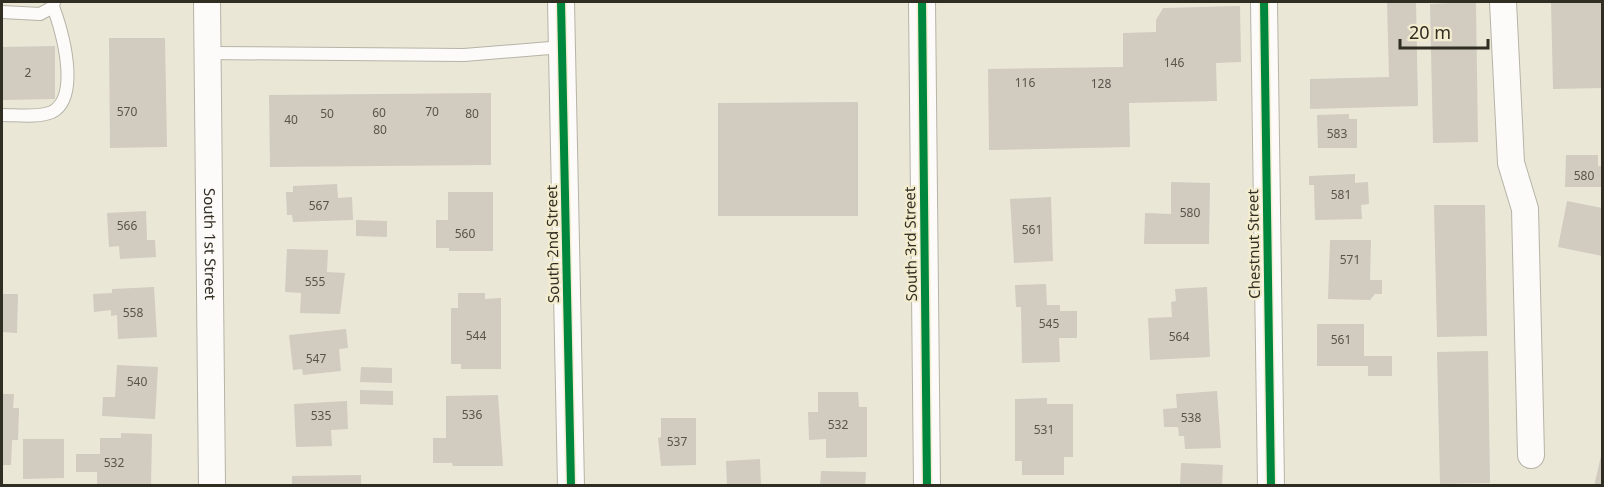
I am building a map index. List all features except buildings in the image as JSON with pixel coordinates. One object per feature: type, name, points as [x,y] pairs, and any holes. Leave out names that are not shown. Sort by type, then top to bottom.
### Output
[{"type":"street","name":"South 1st Street","points":[[207,2],[212,486]]},
{"type":"street","name":"South 2nd Street","points":[[561,2],[571,486]]},
{"type":"street","name":"South 3rd Street","points":[[922,2],[927,486]]},
{"type":"street","name":"Chestnut Street","points":[[1264,2],[1271,486]]},
{"type":"street","points":[[1503,2],[1511,163],[1525,209],[1531,455]]},
{"type":"lane","points":[[2,12],[40,14],[53,4],[64,36],[66,93],[64,99],[52,112],[2,115]]},
{"type":"lane","points":[[208,53],[464,54],[562,47]]},
{"type":"cycle path","points":[[561,2],[571,486]]},
{"type":"cycle path","points":[[922,2],[927,486]]},
{"type":"cycle path","points":[[1264,2],[1271,486]]}]
